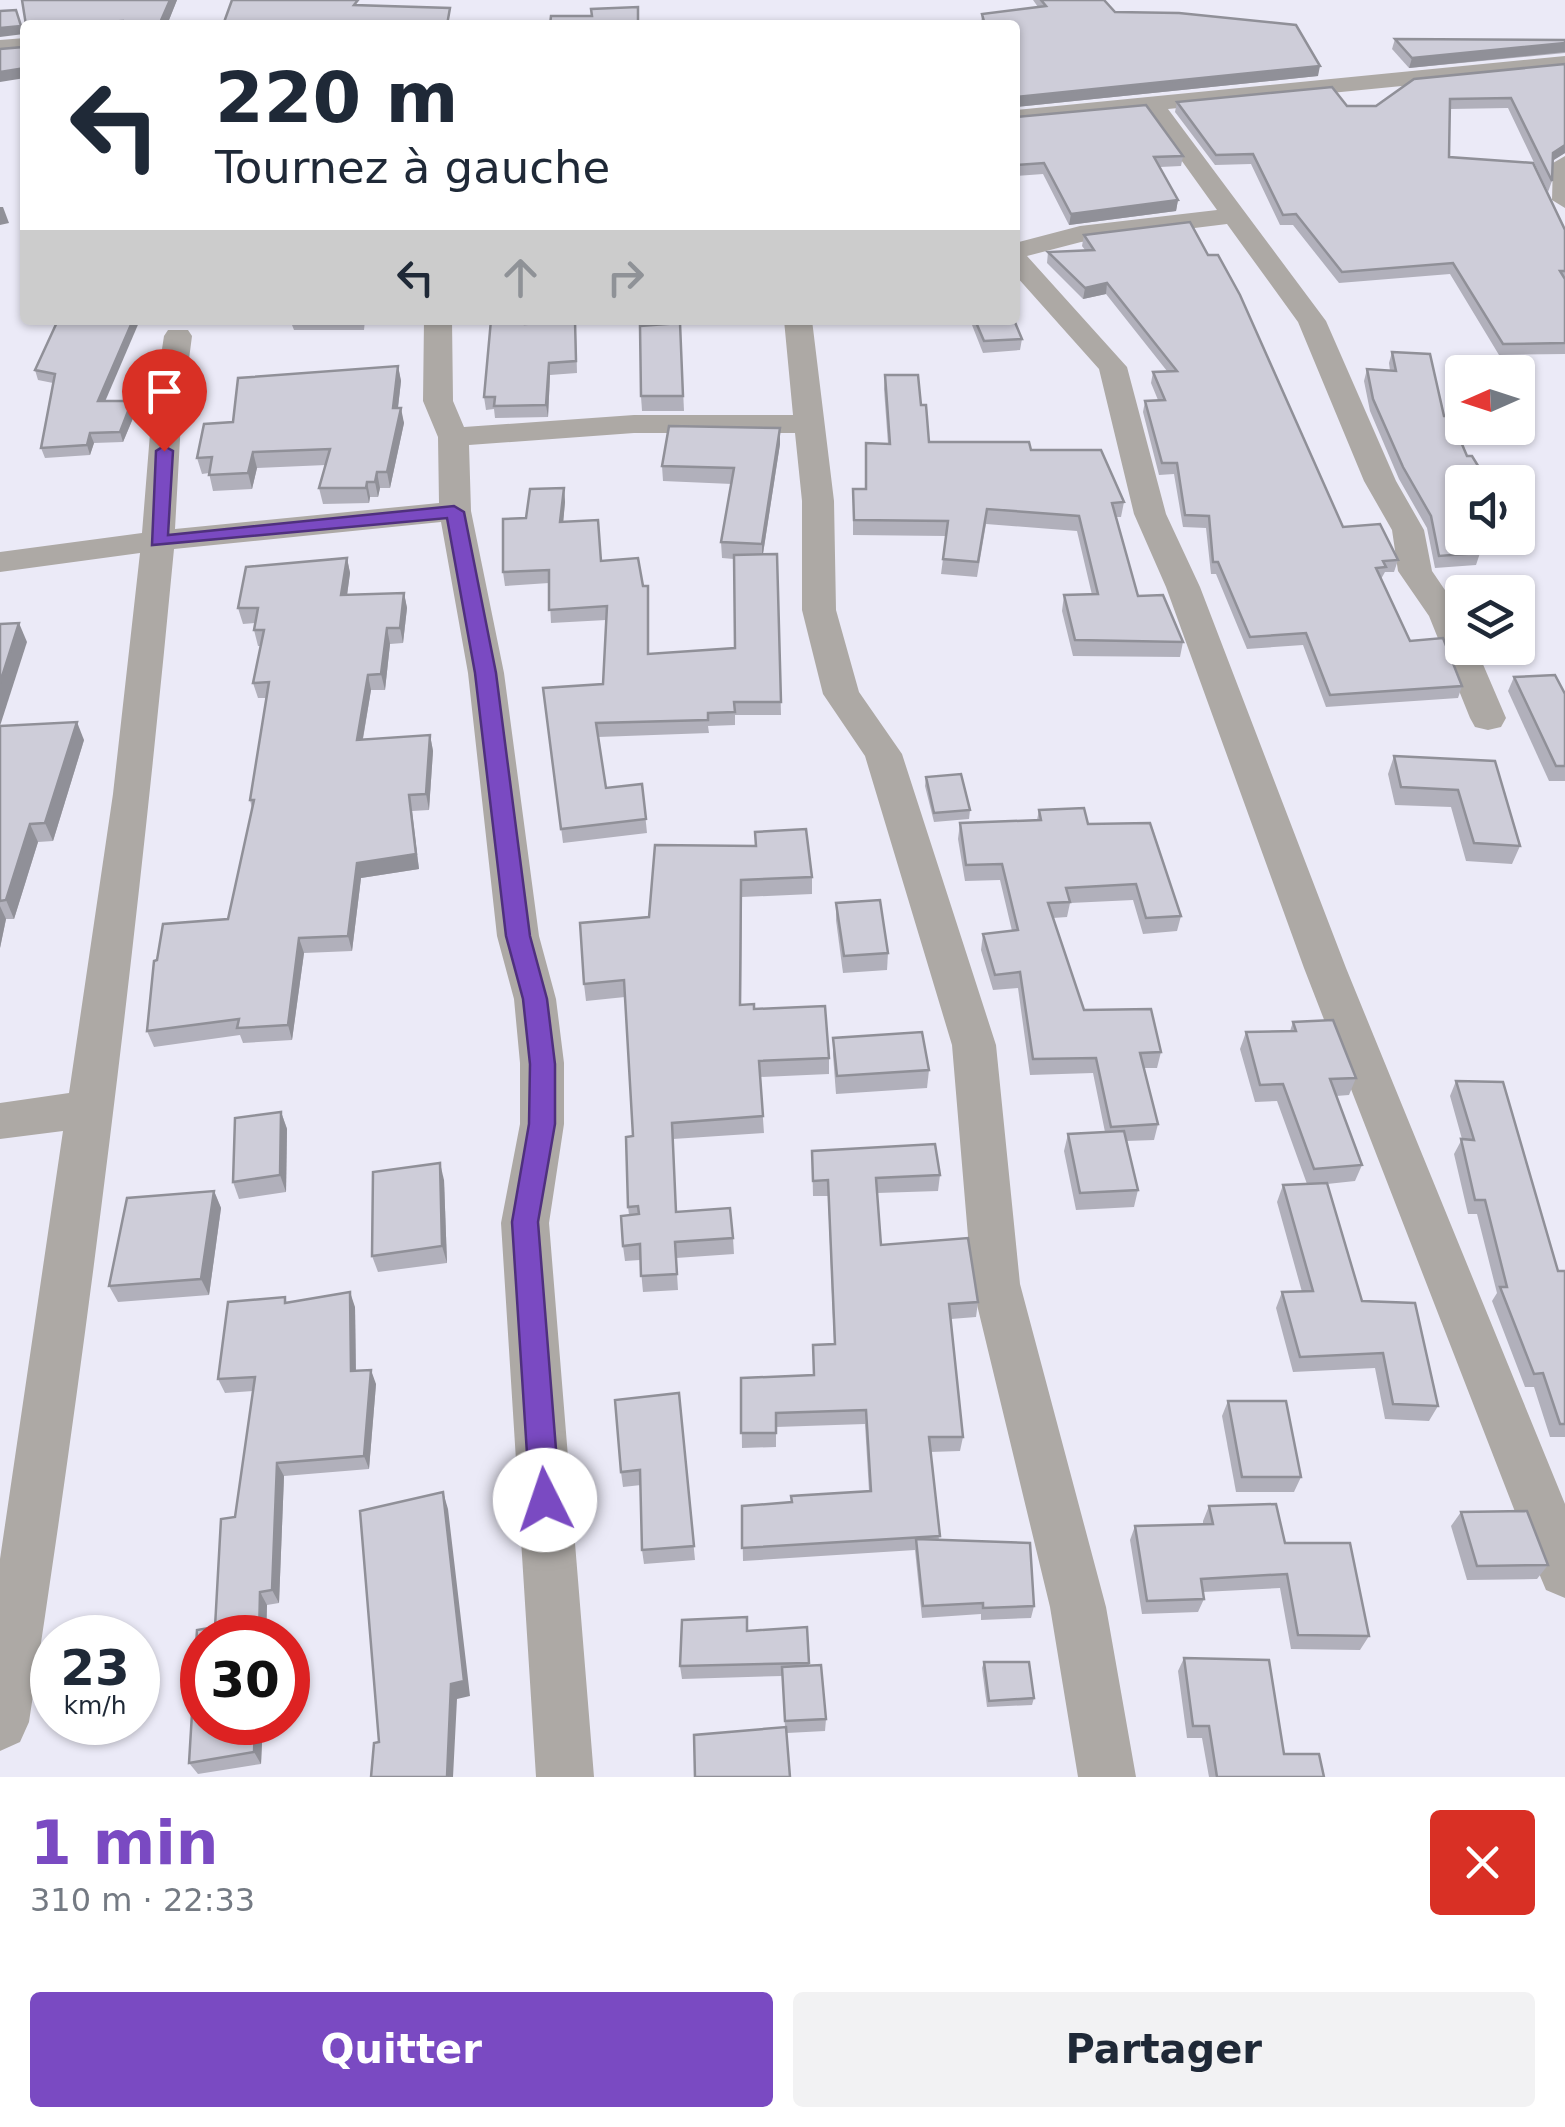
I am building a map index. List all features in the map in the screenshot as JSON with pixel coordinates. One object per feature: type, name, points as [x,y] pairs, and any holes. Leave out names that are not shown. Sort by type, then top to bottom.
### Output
[{"type":"street","points":[[1020,116],[1151,102],[1563,70]]},
{"type":"street","points":[[1151,102],[1312,321],[1371,463],[1408,530],[1416,571],[1446,616],[1488,718]]},
{"type":"street","points":[[1565,163],[1565,200]]},
{"type":"street","points":[[1020,250],[1080,234],[1236,215]]},
{"type":"street","points":[[1020,264],[1113,367],[1150,514],[1184,587],[1318,950],[1565,1571]]},
{"type":"street","points":[[438,325],[438,400],[453,437],[454,512],[486,673],[518,936],[535,999],[542,1064],[542,1124],[525,1222],[564,1777]]},
{"type":"street","points":[[798,325],[818,501],[820,610],[841,694],[882,754],[974,1045],[996,1284],[1078,1608],[1108,1777]]},
{"type":"street","points":[[0,1722],[29,1547],[132,794],[166,420],[178,336]]},
{"type":"street","points":[[453,437],[634,424],[808,424]]},
{"type":"street","points":[[0,562],[158,541],[454,512]]},
{"type":"street","points":[[0,1121],[86,1109]]},
{"type":"building","points":[[22,0],[170,0],[161,20],[25,20]]},
{"type":"building","points":[[232,0],[358,0],[354,5],[450,8],[448,20],[225,20]]},
{"type":"building","points":[[1041,0],[1104,0],[1115,12],[1179,13],[1296,25],[1320,66],[1020,96],[1020,20],[984,20],[982,14],[1046,6]]},
{"type":"building","points":[[638,7],[638,20],[551,20],[551,16],[592,16],[591,9]]},
{"type":"building","points":[[16,10],[20,26],[0,28],[0,11]]},
{"type":"building","points":[[1395,39],[1565,40],[1565,43],[1412,58]]},
{"type":"building","points":[[20,47],[20,69],[0,72],[0,49]]},
{"type":"building","points":[[1565,64],[1565,145],[1553,153],[1552,181],[1511,98],[1450,99],[1449,157],[1533,163],[1565,230],[1565,271],[1560,271],[1565,279],[1565,343],[1503,344],[1453,263],[1342,272],[1296,214],[1283,215],[1253,154],[1216,155],[1177,102],[1332,87],[1347,106],[1376,106],[1414,79]]},
{"type":"building","points":[[1146,105],[1183,156],[1154,157],[1178,200],[1071,214],[1044,163],[1020,165],[1020,117]]},
{"type":"building","points":[[1190,222],[1208,255],[1218,255],[1240,295],[1343,527],[1380,524],[1398,560],[1383,561],[1386,567],[1376,568],[1410,641],[1443,638],[1445,665],[1454,665],[1462,686],[1330,695],[1306,633],[1250,637],[1218,562],[1213,562],[1209,516],[1185,515],[1177,463],[1162,463],[1145,401],[1165,400],[1153,372],[1177,371],[1107,283],[1085,288],[1048,252],[1094,250],[1084,235]]},
{"type":"building","points":[[56,325],[131,325],[98,401],[132,401],[120,432],[90,433],[87,445],[41,448],[55,374],[35,370]]},
{"type":"building","points":[[491,325],[575,325],[576,361],[549,363],[546,405],[494,406],[495,397],[484,397]]},
{"type":"building","points":[[680,325],[683,396],[641,396],[640,326]]},
{"type":"building","points":[[977,325],[1016,325],[1022,339],[984,341]]},
{"type":"building","points":[[1392,352],[1430,354],[1445,416],[1445,445],[1462,445],[1478,465],[1445,465],[1445,555],[1453,555],[1439,556],[1431,516],[1403,467],[1373,399],[1367,369],[1396,371]]},
{"type":"building","points":[[398,366],[393,408],[401,408],[387,472],[377,472],[375,482],[367,482],[366,488],[319,488],[330,449],[253,452],[248,473],[209,475],[212,457],[197,458],[204,424],[233,422],[238,378]]},
{"type":"building","points":[[885,375],[918,375],[921,405],[926,405],[929,442],[1029,442],[1031,450],[1101,450],[1124,502],[1112,503],[1138,596],[1163,595],[1183,642],[1075,640],[1064,595],[1098,594],[1079,516],[987,509],[978,562],[943,559],[948,521],[854,520],[853,489],[866,489],[866,443],[890,444]]},
{"type":"building","points":[[669,426],[780,428],[762,544],[721,542],[734,468],[662,466]]},
{"type":"building","points":[[564,488],[560,522],[598,520],[601,561],[638,558],[643,586],[648,586],[648,654],[735,648],[734,555],[777,554],[781,702],[734,702],[735,712],[708,713],[708,720],[596,723],[606,788],[642,784],[646,819],[561,829],[543,688],[603,684],[607,606],[549,610],[549,570],[503,572],[503,519],[526,518],[530,489]]},
{"type":"building","points":[[347,558],[341,595],[404,593],[400,628],[387,628],[381,674],[368,675],[357,740],[430,735],[426,794],[409,795],[416,854],[357,863],[348,936],[299,938],[288,1025],[237,1028],[239,1019],[147,1031],[154,961],[163,924],[228,919],[254,800],[250,800],[269,682],[253,683],[264,630],[254,630],[258,608],[238,608],[246,567]]},
{"type":"building","points":[[19,623],[0,683],[0,624]]},
{"type":"building","points":[[1555,675],[1565,694],[1565,766],[1556,766],[1514,677]]},
{"type":"building","points":[[77,722],[45,823],[30,824],[6,900],[0,901],[0,726]]},
{"type":"building","points":[[1394,756],[1495,761],[1520,846],[1474,843],[1458,790],[1401,787]]},
{"type":"building","points":[[961,774],[970,810],[934,813],[926,777]]},
{"type":"building","points":[[1084,808],[1088,824],[1150,823],[1181,916],[1146,918],[1136,884],[1066,888],[1070,902],[1048,903],[1084,1010],[1151,1009],[1161,1052],[1140,1053],[1158,1124],[1111,1127],[1096,1058],[1033,1059],[1020,972],[995,975],[983,934],[1018,930],[1002,864],[966,865],[960,823],[1041,820],[1039,810]]},
{"type":"building","points":[[806,829],[812,877],[741,880],[740,1005],[754,1004],[754,1009],[825,1006],[829,1058],[759,1061],[763,1116],[672,1123],[676,1212],[730,1208],[733,1238],[675,1242],[677,1274],[641,1276],[640,1244],[623,1246],[621,1216],[639,1214],[638,1206],[628,1207],[626,1137],[633,1136],[624,980],[584,984],[580,923],[649,917],[655,845],[756,846],[755,832]]},
{"type":"building","points":[[880,900],[888,953],[844,956],[836,903]]},
{"type":"building","points":[[1333,1020],[1356,1078],[1330,1079],[1362,1165],[1314,1169],[1283,1084],[1260,1085],[1246,1032],[1296,1031],[1293,1022]]},
{"type":"building","points":[[922,1032],[929,1070],[837,1076],[833,1038]]},
{"type":"building","points":[[1456,1081],[1503,1082],[1558,1271],[1565,1271],[1565,1424],[1560,1424],[1543,1373],[1534,1374],[1500,1287],[1507,1287],[1485,1200],[1475,1200],[1461,1139],[1474,1140]]},
{"type":"building","points":[[281,1112],[280,1175],[233,1182],[235,1118]]},
{"type":"building","points":[[1124,1131],[1138,1190],[1080,1193],[1068,1134]]},
{"type":"building","points":[[935,1144],[940,1175],[876,1178],[881,1245],[968,1238],[978,1302],[949,1304],[963,1437],[929,1437],[940,1536],[742,1548],[742,1506],[792,1502],[791,1496],[871,1491],[866,1410],[776,1413],[776,1433],[741,1433],[741,1378],[814,1375],[813,1345],[835,1344],[828,1180],[813,1181],[812,1151]]},
{"type":"building","points":[[440,1163],[442,1246],[372,1256],[373,1172]]},
{"type":"building","points":[[1327,1183],[1362,1301],[1415,1303],[1438,1406],[1393,1404],[1383,1353],[1300,1357],[1282,1292],[1313,1291],[1283,1185]]},
{"type":"building","points":[[214,1191],[201,1279],[109,1286],[127,1198]]},
{"type":"building","points":[[350,1292],[351,1371],[371,1370],[364,1456],[277,1463],[272,1590],[260,1592],[260,1615],[216,1615],[221,1519],[235,1517],[255,1377],[218,1379],[228,1302],[285,1297],[285,1303]]},
{"type":"building","points":[[679,1393],[694,1546],[642,1550],[640,1470],[621,1472],[615,1400]]},
{"type":"building","points":[[1228,1401],[1286,1401],[1301,1477],[1242,1477]]},
{"type":"building","points":[[443,1492],[464,1681],[451,1684],[447,1777],[371,1777],[374,1743],[379,1742],[360,1511]]},
{"type":"building","points":[[1276,1504],[1285,1543],[1350,1543],[1369,1636],[1298,1635],[1287,1574],[1201,1579],[1204,1599],[1147,1601],[1135,1526],[1213,1524],[1209,1506]]},
{"type":"building","points":[[1527,1511],[1548,1565],[1477,1566],[1461,1512]]},
{"type":"building","points":[[916,1539],[1030,1543],[1034,1606],[923,1606]]},
{"type":"building","points":[[747,1617],[747,1631],[807,1627],[809,1663],[680,1666],[682,1620]]},
{"type":"building","points":[[1184,1658],[1269,1660],[1284,1754],[1319,1754],[1324,1777],[1217,1777],[1209,1726],[1193,1726]]},
{"type":"building","points":[[984,1662],[1029,1662],[1034,1698],[989,1701]]},
{"type":"building","points":[[821,1665],[826,1719],[785,1721],[782,1667]]},
{"type":"building","points":[[786,1727],[790,1777],[695,1777],[694,1735]]},
{"type":"building","points":[[190,1745],[254,1745],[254,1752],[189,1763]]},
{"type":"route","points":[[164,451],[158,541],[454,512],[486,673],[518,936],[535,999],[542,1064],[542,1124],[525,1222],[545,1500]]}]
